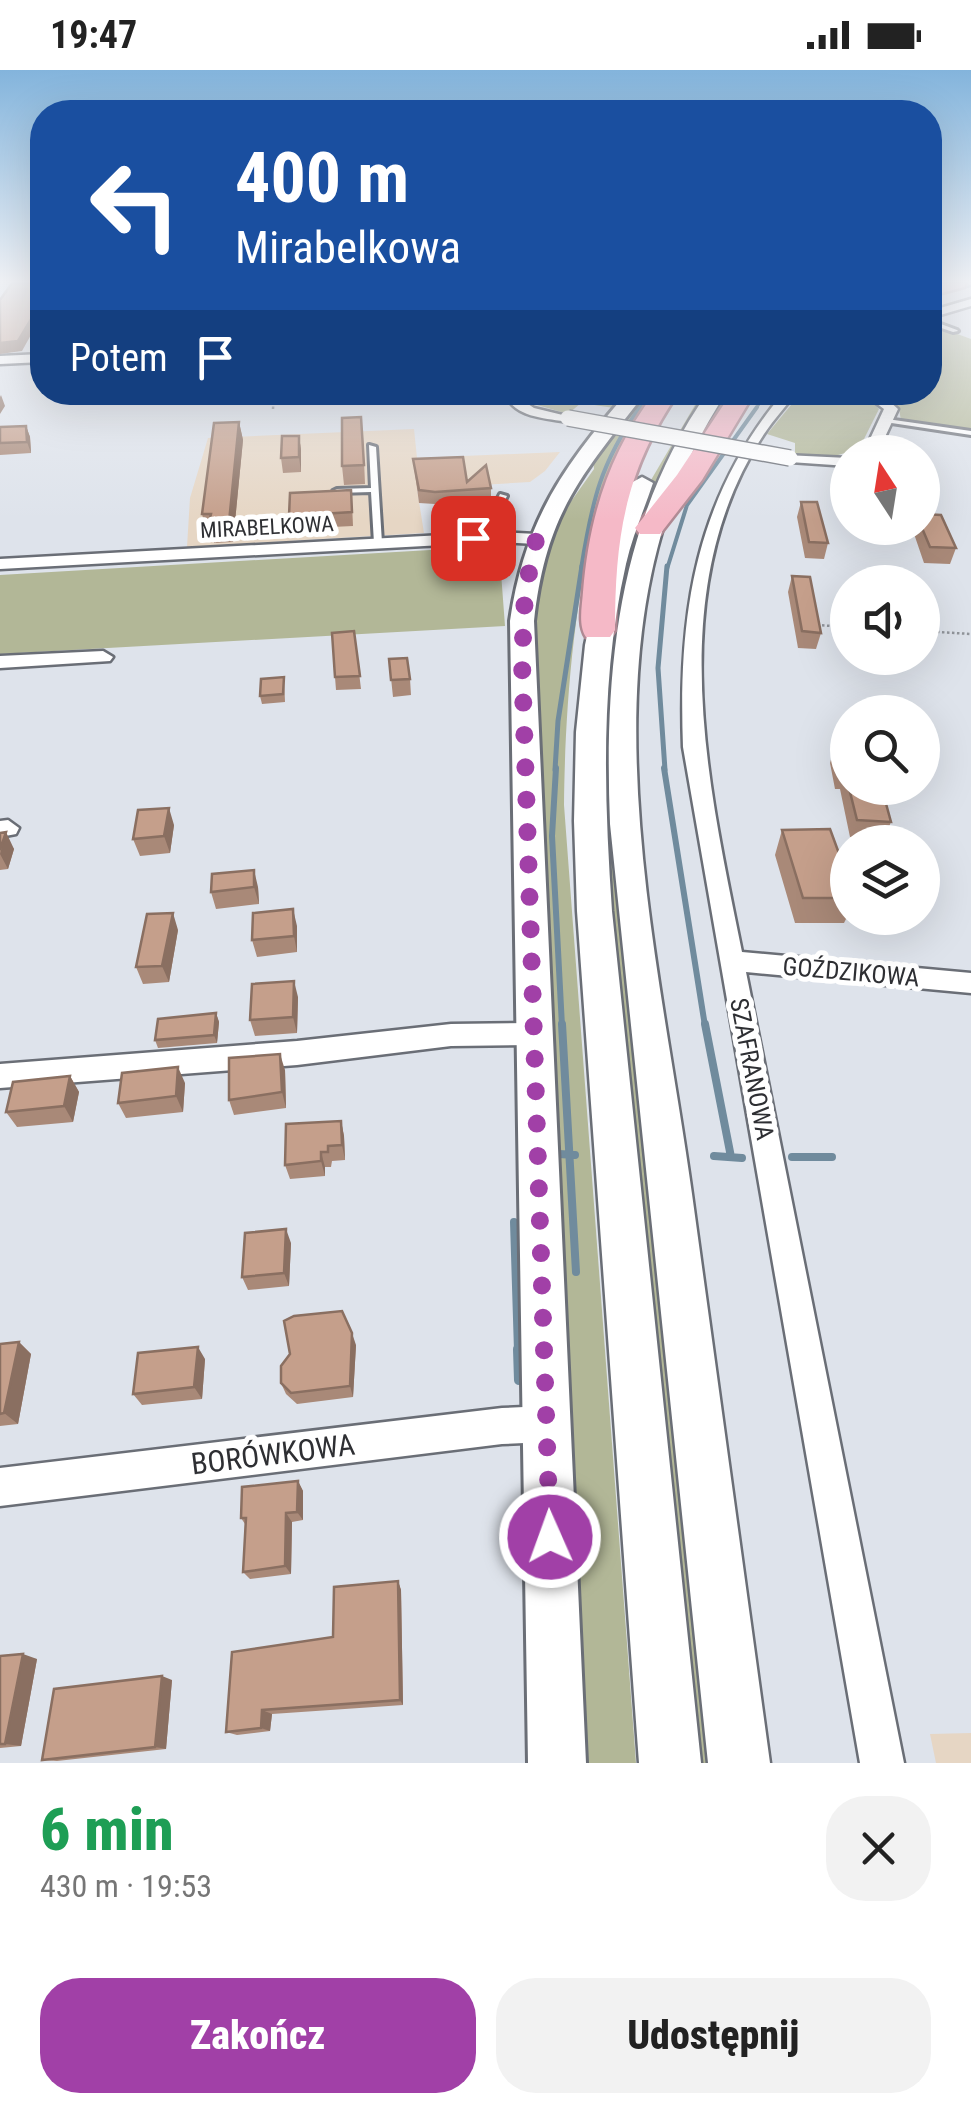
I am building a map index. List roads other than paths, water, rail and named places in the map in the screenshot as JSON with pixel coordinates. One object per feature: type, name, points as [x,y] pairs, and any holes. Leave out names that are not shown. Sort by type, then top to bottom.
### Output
[{"type":"highway","points":[[598,630],[599,558],[616,484],[657,405]]},
{"type":"highway","points":[[650,528],[688,480],[736,405]]},
{"type":"main road","points":[[670,1763],[594,862],[590,735],[598,630],[618,546],[636,497],[687,405]]},
{"type":"main road","points":[[709,405],[691,433],[650,528],[635,588],[626,653],[624,738],[629,848],[739,1763]]},
{"type":"street","points":[[519,405],[568,418],[790,458],[830,461]]},
{"type":"street","points":[[557,1763],[522,635],[525,592],[536,540],[568,475],[627,405]]},
{"type":"street","name":"SZAFRANOWA","points":[[780,405],[756,434],[724,492],[693,639],[689,706],[694,757],[731,962],[882,1763]]},
{"type":"street","points":[[880,435],[891,412],[888,405]]},
{"type":"street","name":"MIRABELKOWA","points":[[0,564],[448,540],[536,540]]},
{"type":"street","points":[[0,662],[103,656]]},
{"type":"street","name":"GOŹDZIKOWA","points":[[731,962],[971,983]]},
{"type":"street","points":[[0,1076],[297,1053],[451,1036],[534,1034]]},
{"type":"street","name":"BORÓWKOWA","points":[[0,1487],[502,1426],[546,1424]]},
{"type":"lane","points":[[888,421],[971,433]]},
{"type":"lane","points":[[372,447],[378,544]]},
{"type":"lane","points":[[329,491],[375,490]]},
{"type":"lane","points":[[448,540],[443,514],[498,506],[503,496]]},
{"type":"waterway","points":[[638,410],[642,405]]},
{"type":"waterway","points":[[755,410],[759,405]]},
{"type":"waterway","points":[[667,569],[687,505],[757,407]]},
{"type":"waterway","points":[[581,569],[600,484],[615,447],[638,410]]},
{"type":"waterway","points":[[555,770],[558,721],[582,566]]},
{"type":"waterway","points":[[665,770],[658,668],[667,566]]},
{"type":"waterway","points":[[556,768],[552,836],[562,1026]]},
{"type":"waterway","points":[[664,768],[705,1026]]},
{"type":"waterway","points":[[562,1024],[569,1155]]},
{"type":"waterway","points":[[705,1024],[731,1157]]},
{"type":"waterway","points":[[559,1154],[569,1155]]},
{"type":"waterway","points":[[569,1155],[575,1155]]},
{"type":"waterway","points":[[569,1155],[576,1272]]},
{"type":"waterway","points":[[714,1156],[742,1158]]},
{"type":"waterway","points":[[792,1157],[832,1157]]},
{"type":"waterway","points":[[514,1222],[518,1351]]},
{"type":"waterway","points":[[518,1349],[519,1380]]}]
